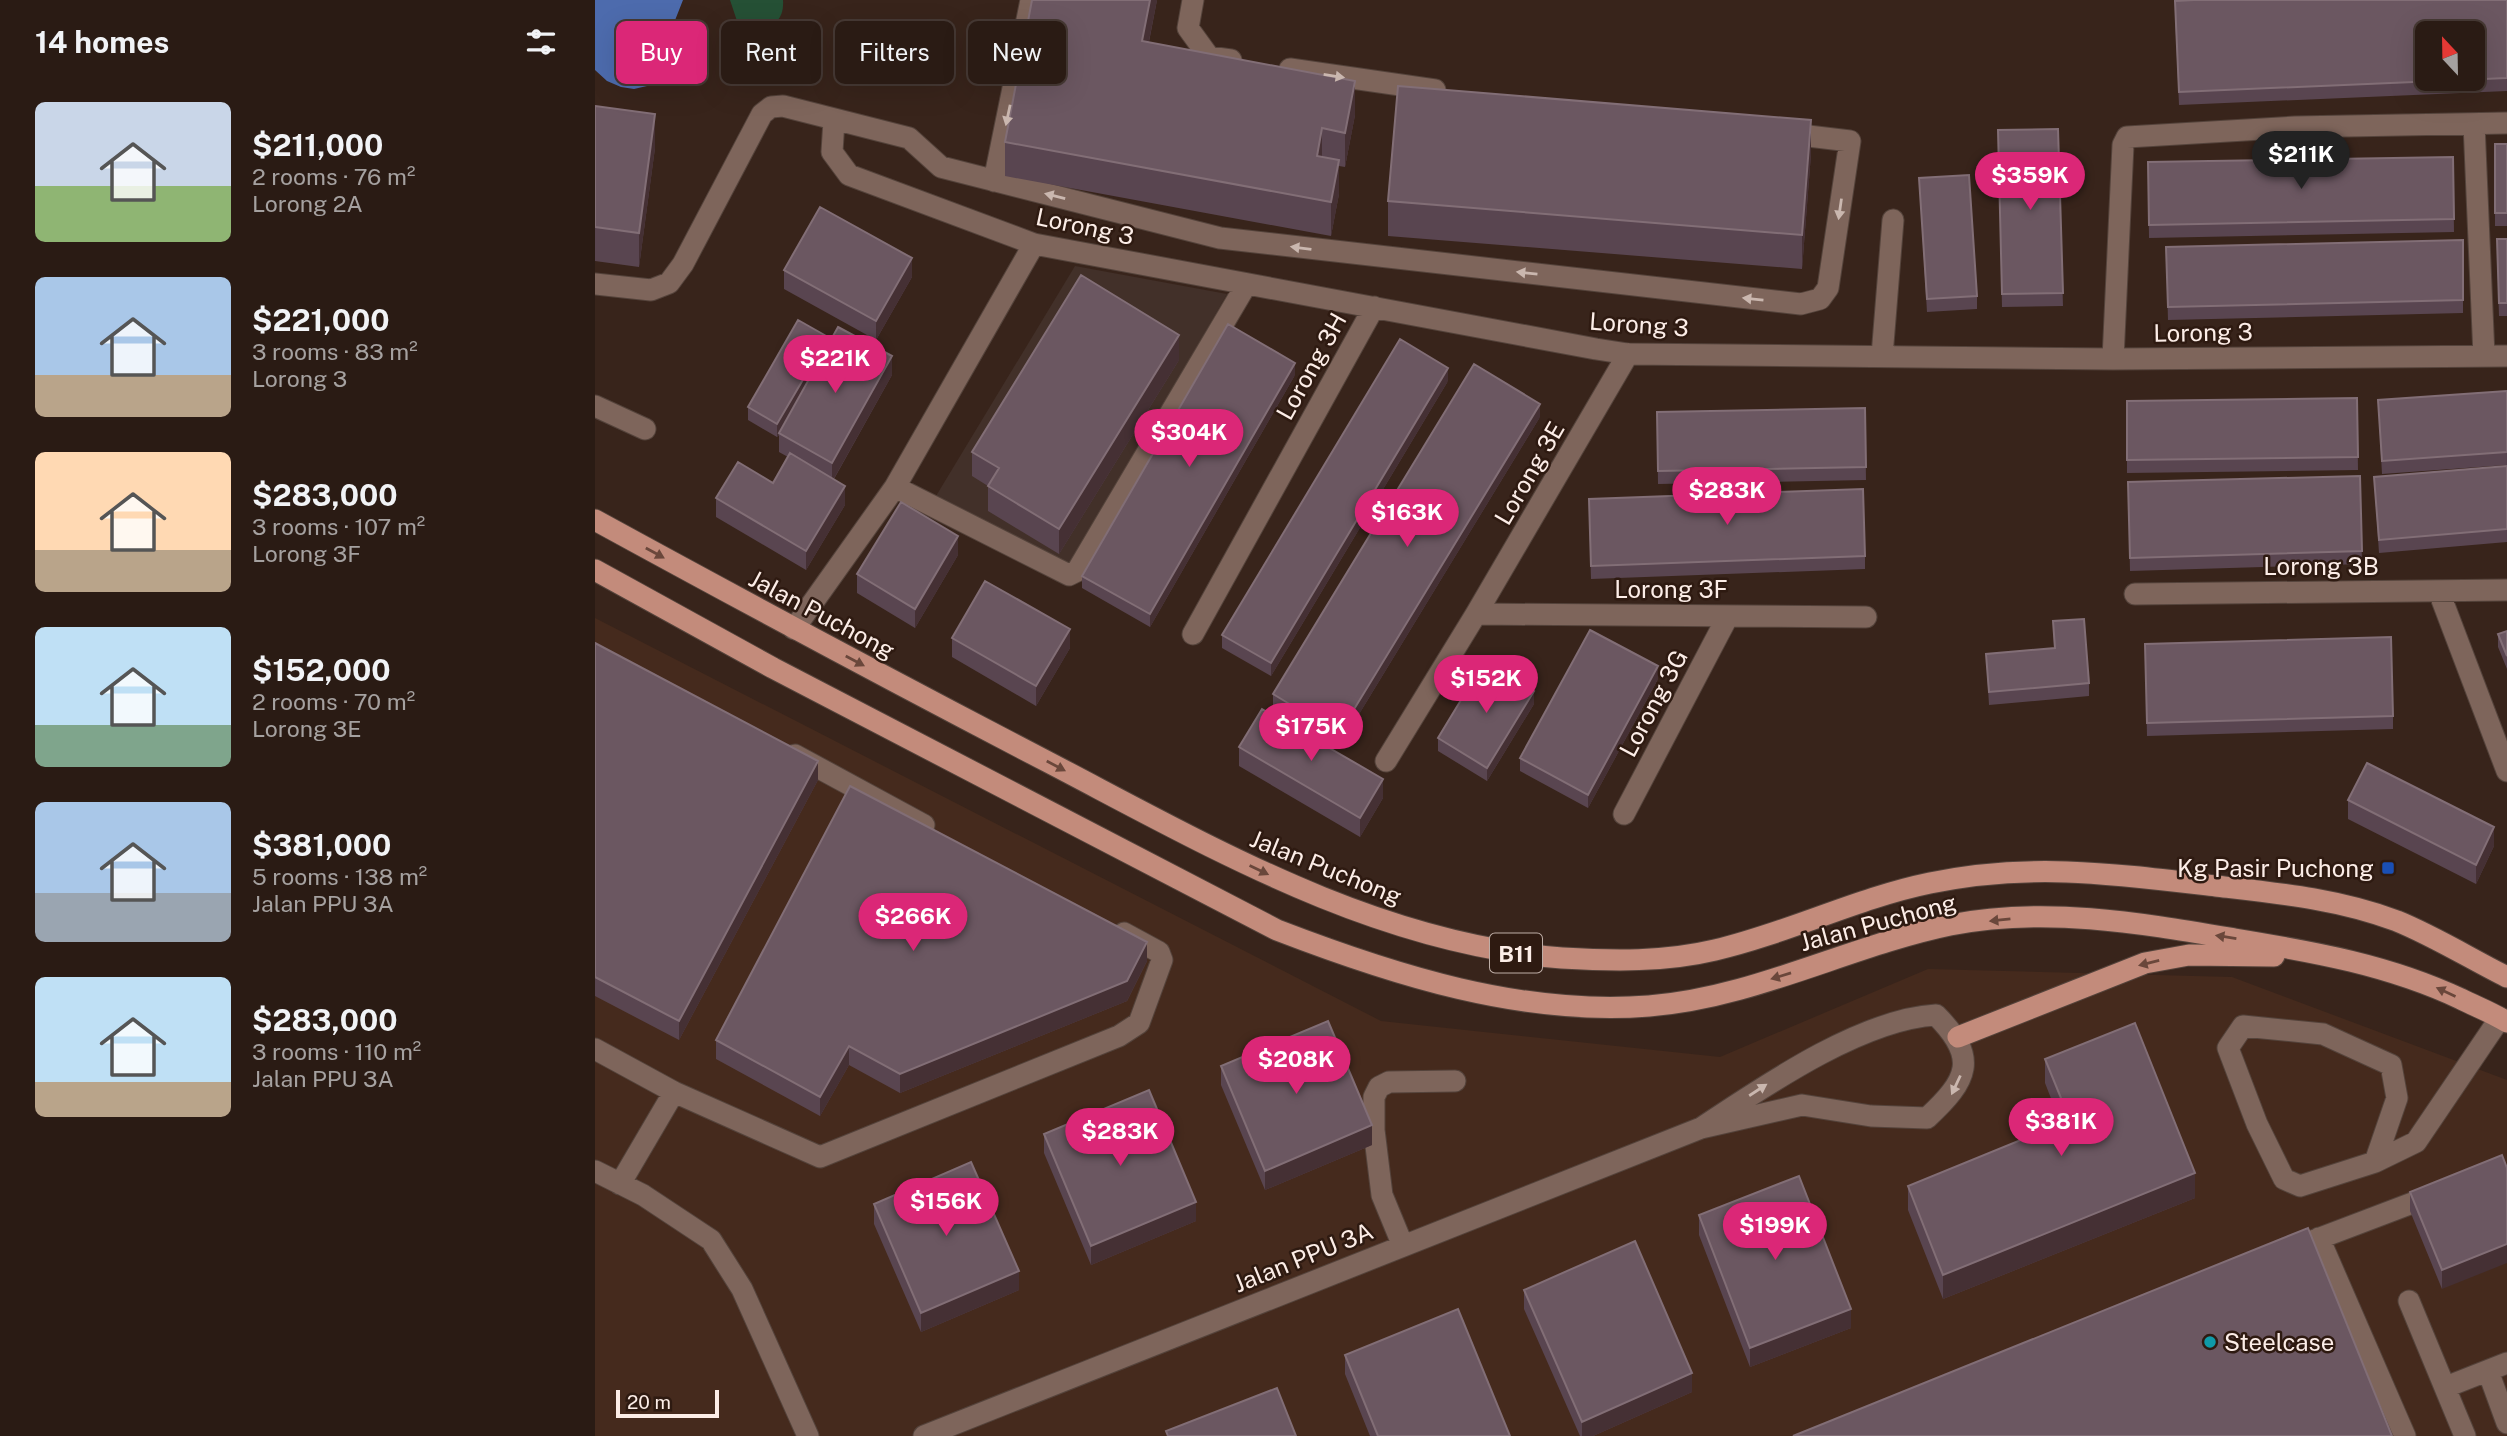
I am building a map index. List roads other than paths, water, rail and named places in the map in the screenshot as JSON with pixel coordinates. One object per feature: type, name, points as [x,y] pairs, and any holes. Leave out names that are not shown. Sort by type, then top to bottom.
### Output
[{"type":"main road","name":"Jalan Puchong","points":[[595,520],[794,629],[1286,884],[1374,919],[1498,950],[1565,958],[1645,960],[1715,950],[1926,883],[2010,870],[2091,871],[2316,898],[2397,922],[2507,976]]},
{"type":"main road","name":"Jalan Puchong","points":[[595,570],[785,674],[1277,930],[1348,958],[1431,983],[1594,1009],[1652,1006],[1730,991],[1950,925],[2037,916],[2127,920],[2339,956],[2419,980],[2504,1020]]},
{"type":"main road","points":[[1958,1037],[2145,963],[2189,955],[2339,956]]},
{"type":"street","points":[[994,180],[1031,0]]},
{"type":"street","points":[[1193,0],[1188,28],[1209,57],[1452,92]]},
{"type":"street","points":[[595,284],[651,290],[669,283],[683,264],[762,114],[771,107],[783,106],[909,138],[941,167],[1220,238],[1801,304],[1820,299],[1828,288],[1850,141],[1767,131]]},
{"type":"street","name":"Lorong 3","points":[[834,120],[832,152],[849,175],[1034,244],[1628,354],[2113,359],[2507,356]]},
{"type":"street","points":[[2113,359],[2123,145],[2127,137],[2295,127],[2507,123]]},
{"type":"street","points":[[2474,124],[2484,356]]},
{"type":"street","points":[[1882,356],[1893,220]]},
{"type":"street","points":[[794,629],[895,487],[1034,244]]},
{"type":"street","points":[[895,487],[1069,575],[1077,571],[1246,285]]},
{"type":"street","name":"Lorong 3H","points":[[1193,634],[1374,307]]},
{"type":"street","name":"Lorong 3E","points":[[1386,761],[1476,614],[1628,354]]},
{"type":"street","points":[[595,406],[645,429]]},
{"type":"street","name":"Lorong 3B","points":[[2135,594],[2507,590]]},
{"type":"street","points":[[2439,592],[2507,771]]},
{"type":"street","name":"Lorong 3F","points":[[1476,614],[1866,617]]},
{"type":"street","name":"Lorong 3G","points":[[1624,814],[1728,616]]},
{"type":"street","points":[[779,746],[938,832]]},
{"type":"street","points":[[595,1049],[674,1092],[820,1157],[1119,1036],[1139,1023],[1162,960],[1159,952],[1110,926]]},
{"type":"street","name":"Jalan PPU 3A","points":[[924,1436],[1701,1128],[1802,1105],[1871,1116],[1927,1118],[1954,1093],[1965,1064],[1958,1037],[1936,1016],[1910,1017],[1860,1037],[1778,1077],[1701,1128]]},
{"type":"street","points":[[2375,1162],[2397,1098],[2391,1065],[2323,1034],[2243,1027],[2233,1037],[2228,1048],[2257,1124],[2284,1179],[2299,1186],[2375,1162],[2416,1142],[2504,1020]]},
{"type":"street","points":[[1403,1246],[1382,1195],[1374,1130],[1374,1097],[1380,1087],[1389,1083],[1455,1081]]},
{"type":"street","points":[[674,1092],[604,1181],[711,1240],[742,1289],[808,1436]]},
{"type":"street","points":[[2268,1258],[2457,1186]]},
{"type":"street","points":[[2319,1238],[2405,1436]]},
{"type":"street","points":[[2409,1301],[2465,1436]]},
{"type":"street","points":[[2446,1387],[2497,1367],[2507,1423]]},
{"type":"water","points":[[595,0],[683,0],[675,21],[616,21],[616,84],[648,84],[647,86],[634,89],[621,87],[607,81],[595,70]]},
{"type":"place","name":"Kg Pasir Puchong","points":[[2388,868]]},
{"type":"place","name":"Steelcase","points":[[2210,1342]]}]
